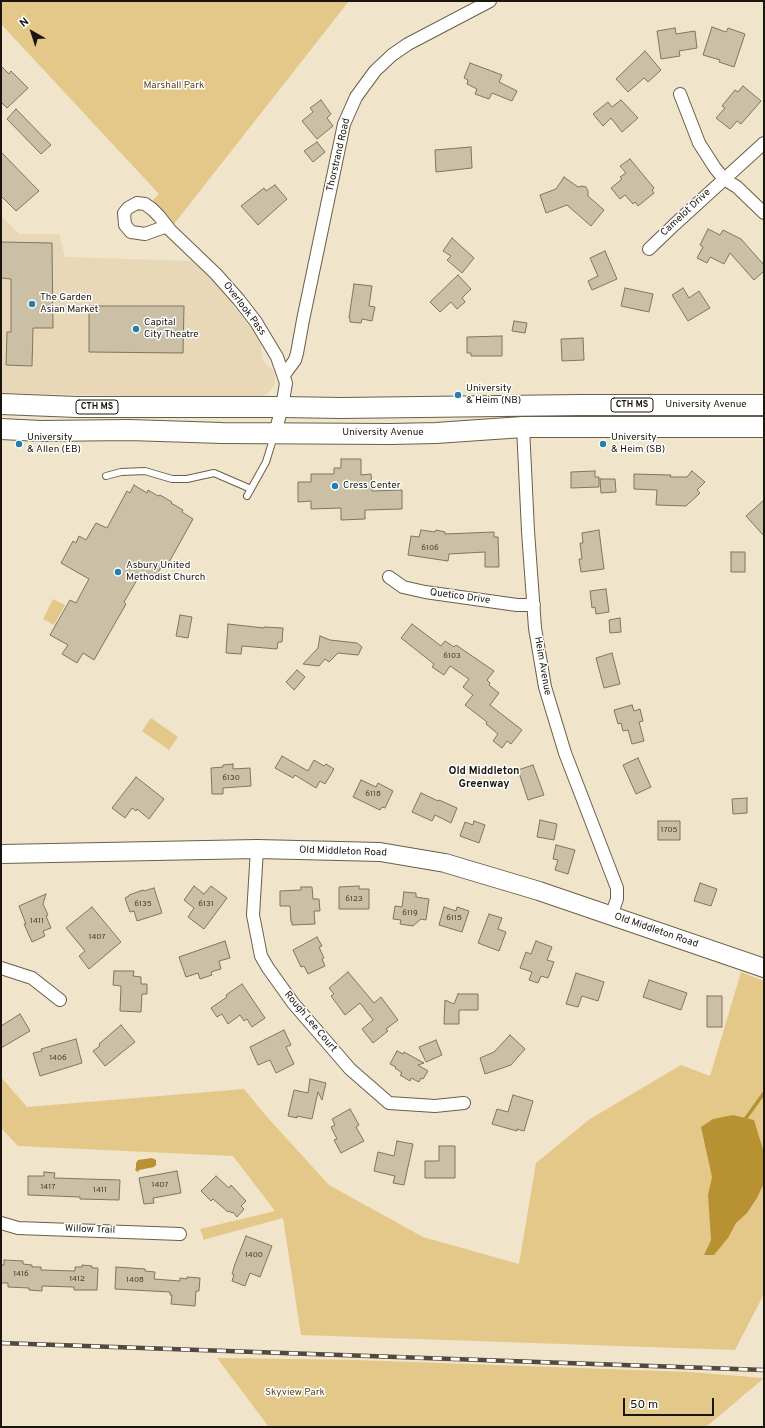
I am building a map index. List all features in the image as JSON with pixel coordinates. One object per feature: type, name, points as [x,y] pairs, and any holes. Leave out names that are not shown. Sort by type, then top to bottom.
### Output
[{"type":"main road","name":"University Avenue","points":[[1,404],[90,407],[341,408],[764,405]]},
{"type":"main road","points":[[523,427],[527,419],[532,416],[603,411],[629,405]]},
{"type":"main road","name":"University Avenue","points":[[1,430],[129,430],[222,433],[436,433],[523,427],[764,428]]},
{"type":"street","name":"Thorstrand Road","points":[[284,375],[295,360],[297,353],[344,124],[356,97],[375,71],[392,55],[408,44],[490,1]]},
{"type":"street","points":[[680,94],[699,143],[716,168],[724,178],[737,187],[764,213]]},
{"type":"street","name":"Camelot Drive","points":[[649,249],[724,178],[764,143]]},
{"type":"street","name":"Overlook Pass","points":[[167,226],[216,274],[239,300],[260,329],[277,357],[284,375],[286,388],[275,433]]},
{"type":"street","name":"Heim Avenue","points":[[523,427],[528,532],[535,628],[545,687],[565,753],[617,888],[617,899],[611,916]]},
{"type":"street","name":"Quetico Drive","points":[[389,577],[403,587],[425,592],[517,605],[534,605]]},
{"type":"street","name":"Old Middleton Road","points":[[1,854],[257,850],[380,852],[445,863],[611,916],[764,968]]},
{"type":"street","name":"Rough Lee Court","points":[[257,850],[253,915],[261,956],[293,1002],[350,1069],[389,1103],[435,1106],[464,1103]]},
{"type":"street","points":[[1,968],[32,978],[60,1000]]},
{"type":"street","name":"Willow Trail","points":[[1,1223],[18,1228],[180,1234]]},
{"type":"lane","points":[[247,496],[266,462],[275,433]]},
{"type":"lane","points":[[106,476],[121,472],[145,471],[172,479],[186,479],[214,473],[251,489]]},
{"type":"shaded area","points":[[1,215],[19,234],[59,234],[65,257],[193,261],[216,284],[260,341],[263,361],[274,372],[274,386],[266,395],[252,399],[1,393]]},
{"type":"shaded area","points":[[733,1115],[754,1120],[764,1153],[764,1183],[757,1198],[747,1213],[736,1223],[728,1238],[714,1255],[704,1255],[711,1240],[708,1195],[712,1177],[701,1127],[713,1119]]},
{"type":"shaded area","points":[[152,1158],[156,1160],[156,1165],[154,1167],[139,1170],[138,1172],[135,1170],[138,1160]]},
{"type":"green space","name":"Marshall Park","points":[[1,1],[349,1],[174,224],[152,201],[159,194],[1,24]]},
{"type":"green space","points":[[53,599],[65,605],[54,625],[43,619]]},
{"type":"green space","points":[[151,718],[178,737],[169,750],[142,731]]},
{"type":"green space","points":[[741,972],[764,981],[764,1294],[735,1350],[301,1335],[283,1218],[203,1240],[200,1229],[275,1211],[233,1156],[18,1146],[1,1128],[1,1077],[27,1107],[244,1089],[267,1117],[329,1185],[423,1237],[519,1264],[536,1163],[590,1119],[681,1065],[710,1076]]},
{"type":"green space","name":"Skyview Park","points":[[217,1358],[357,1360],[689,1372],[764,1378],[706,1427],[269,1427]]},
{"type":"building","points":[[712,27],[726,32],[728,28],[745,34],[734,67],[719,62],[720,60],[703,55]]},
{"type":"building","points":[[675,28],[676,34],[695,31],[697,48],[679,51],[680,56],[661,59],[657,31]]},
{"type":"building","points":[[645,51],[661,70],[648,82],[644,78],[628,92],[616,79]]},
{"type":"building","points":[[470,63],[502,75],[499,82],[517,91],[512,101],[492,93],[489,99],[475,94],[477,89],[467,84],[468,80],[464,78]]},
{"type":"building","points":[[1,66],[9,74],[11,71],[28,88],[7,108],[1,102]]},
{"type":"building","points":[[743,86],[761,101],[741,124],[737,121],[730,129],[716,118],[725,108],[722,106],[735,90],[738,92]]},
{"type":"building","points":[[321,100],[331,114],[327,118],[333,126],[317,139],[302,121],[313,112],[310,108]]},
{"type":"building","points":[[621,100],[638,118],[622,132],[611,118],[603,126],[593,114],[608,102],[612,107]]},
{"type":"building","points":[[16,109],[51,145],[41,154],[7,119]]},
{"type":"building","points":[[317,142],[325,152],[313,162],[304,151]]},
{"type":"building","points":[[471,147],[472,168],[436,172],[435,150]]},
{"type":"building","points":[[1,152],[39,191],[16,211],[1,196]]},
{"type":"building","points":[[630,159],[654,188],[652,190],[654,193],[638,206],[635,202],[633,204],[625,195],[620,199],[611,188],[622,179],[620,177],[626,173],[620,166]]},
{"type":"building","points":[[564,177],[578,187],[586,187],[588,196],[604,210],[591,226],[567,205],[546,213],[540,195],[556,189]]},
{"type":"building","points":[[275,185],[287,199],[258,225],[241,206],[264,188],[266,191]]},
{"type":"building","points":[[708,229],[720,235],[723,230],[741,239],[764,265],[764,271],[754,280],[730,253],[724,264],[710,257],[707,263],[697,258],[703,247],[700,245]]},
{"type":"building","points":[[452,238],[474,258],[462,273],[447,260],[451,256],[443,251]]},
{"type":"building","points":[[1,242],[52,243],[53,328],[33,328],[32,366],[6,365],[7,332],[11,332],[11,279],[1,278]]},
{"type":"building","points":[[605,251],[617,279],[592,290],[588,281],[598,276],[590,258]]},
{"type":"building","points":[[458,275],[471,289],[462,298],[465,302],[457,309],[451,302],[440,312],[430,302]]},
{"type":"building","points":[[354,284],[372,286],[369,306],[375,307],[372,321],[362,319],[361,323],[350,322],[349,318]]},
{"type":"building","points":[[625,288],[653,294],[649,312],[621,306]]},
{"type":"building","points":[[683,288],[689,298],[699,291],[710,308],[688,321],[672,295]]},
{"type":"building","name":"Capital City Theatre","points":[[89,306],[184,306],[183,353],[89,352]]},
{"type":"building","points":[[514,321],[527,323],[525,333],[512,331]]},
{"type":"building","points":[[502,336],[502,356],[471,356],[471,353],[467,353],[467,337]]},
{"type":"building","points":[[583,338],[584,360],[562,361],[561,339]]},
{"type":"building","name":"Cress Center","points":[[341,459],[361,459],[361,475],[371,474],[372,491],[402,490],[402,509],[365,510],[365,519],[341,520],[341,508],[311,509],[311,501],[298,502],[298,482],[311,482],[311,474],[334,474],[334,468],[341,468]]},
{"type":"building","points":[[595,471],[595,477],[599,477],[599,487],[571,488],[571,472]]},
{"type":"building","points":[[692,471],[705,482],[697,490],[700,493],[686,506],[656,505],[657,490],[634,489],[634,474],[687,477]]},
{"type":"building","points":[[600,479],[615,479],[616,492],[601,493]]},
{"type":"building","name":"Asbury United Methodist Church","points":[[134,485],[147,493],[148,490],[158,496],[160,495],[183,510],[182,512],[193,519],[168,564],[164,562],[154,580],[141,573],[124,602],[126,604],[94,660],[83,653],[77,663],[62,654],[68,645],[50,635],[70,600],[76,603],[89,579],[61,563],[73,541],[76,543],[79,536],[86,540],[96,523],[107,528],[127,491],[130,493]]},
{"type":"building","points":[[764,500],[764,536],[746,516]]},
{"type":"building","points":[[421,530],[435,532],[436,530],[445,532],[445,534],[494,532],[494,537],[498,537],[499,567],[485,567],[485,552],[449,554],[448,561],[408,555],[411,536],[419,537]]},
{"type":"building","points":[[599,530],[604,569],[581,572],[579,559],[582,559],[580,543],[583,543],[582,533]]},
{"type":"building","points":[[731,552],[745,552],[745,572],[731,572]]},
{"type":"building","points":[[606,589],[609,612],[596,614],[595,607],[592,608],[590,591]]},
{"type":"building","points":[[180,615],[192,617],[188,638],[176,636]]},
{"type":"building","points":[[620,618],[621,632],[610,633],[609,620]]},
{"type":"building","points":[[228,624],[264,628],[283,628],[282,642],[278,642],[277,649],[242,646],[241,654],[226,653]]},
{"type":"building","points":[[412,624],[441,646],[445,641],[454,647],[456,645],[494,671],[487,680],[490,683],[489,685],[499,693],[490,705],[522,730],[511,744],[507,741],[502,748],[493,741],[498,734],[486,724],[487,722],[465,705],[473,695],[463,687],[469,679],[450,666],[444,675],[432,667],[434,664],[401,638]]},
{"type":"building","points":[[320,636],[330,640],[357,643],[362,647],[358,655],[338,653],[329,662],[325,659],[319,666],[303,664],[318,648]]},
{"type":"building","points":[[612,653],[620,684],[604,688],[596,658]]},
{"type":"building","points":[[297,670],[305,677],[294,690],[286,682]]},
{"type":"building","points":[[632,705],[634,711],[640,709],[643,721],[639,722],[644,741],[632,744],[628,730],[623,731],[621,723],[618,724],[614,710]]},
{"type":"building","points":[[282,756],[308,771],[314,760],[324,766],[326,764],[334,769],[325,784],[320,781],[316,788],[295,775],[293,778],[275,768]]},
{"type":"building","points":[[638,758],[651,787],[636,794],[623,765]]},
{"type":"building","points":[[233,764],[233,769],[250,768],[251,786],[223,788],[223,794],[212,794],[211,768]]},
{"type":"building","points":[[533,765],[544,795],[528,800],[518,770]]},
{"type":"building","points":[[136,777],[164,799],[149,819],[137,809],[136,811],[132,808],[125,818],[112,808]]},
{"type":"building","points":[[361,780],[376,787],[378,783],[393,791],[385,808],[382,807],[380,810],[353,797]]},
{"type":"building","points":[[421,793],[457,808],[451,823],[435,815],[432,821],[412,812]]},
{"type":"building","points":[[747,798],[747,813],[733,814],[732,799]]},
{"type":"building","points":[[540,820],[557,824],[554,840],[537,837]]},
{"type":"building","points":[[474,821],[485,825],[479,843],[460,836],[465,822],[473,825]]},
{"type":"building","points":[[658,821],[680,821],[680,840],[658,840]]},
{"type":"building","points":[[556,845],[575,850],[568,874],[555,870],[558,860],[553,859]]},
{"type":"building","points":[[700,883],[717,889],[711,906],[694,901]]},
{"type":"building","points":[[194,886],[204,894],[211,886],[227,898],[204,929],[188,917],[194,908],[184,900]]},
{"type":"building","points":[[359,886],[359,889],[369,889],[369,909],[339,909],[339,887]]},
{"type":"building","points":[[301,887],[312,887],[313,899],[319,899],[320,911],[314,911],[315,924],[292,925],[290,906],[280,906],[280,891],[301,890]]},
{"type":"building","points":[[154,888],[162,913],[137,921],[134,911],[130,912],[125,898],[143,890]]},
{"type":"building","points":[[404,892],[416,893],[416,897],[429,899],[426,920],[421,919],[413,926],[400,924],[401,920],[393,919],[395,906],[402,907]]},
{"type":"building","points":[[46,894],[43,904],[48,915],[46,916],[51,928],[43,931],[45,936],[32,942],[24,924],[26,924],[19,906]]},
{"type":"building","points":[[92,907],[121,942],[89,969],[79,956],[85,951],[66,928]]},
{"type":"building","points":[[444,907],[456,911],[457,907],[469,911],[462,932],[439,925]]},
{"type":"building","points":[[489,914],[502,918],[498,929],[506,932],[499,951],[478,943]]},
{"type":"building","points":[[317,937],[322,946],[319,947],[324,958],[322,959],[325,966],[308,974],[304,966],[301,967],[293,950]]},
{"type":"building","points":[[225,941],[230,958],[219,961],[221,969],[211,972],[212,975],[200,979],[198,973],[186,977],[179,957]]},
{"type":"building","points":[[536,941],[552,947],[547,960],[554,962],[548,978],[541,976],[538,983],[529,980],[532,972],[520,968],[526,952],[531,954]]},
{"type":"building","points":[[114,971],[134,971],[133,976],[141,977],[141,984],[147,984],[147,994],[142,994],[141,1012],[120,1011],[121,986],[113,985]]},
{"type":"building","points":[[348,972],[374,1003],[381,997],[398,1020],[386,1029],[388,1031],[373,1043],[362,1029],[373,1020],[360,1003],[345,1015],[331,996],[334,994],[329,988]]},
{"type":"building","points":[[576,973],[604,982],[598,1001],[582,996],[578,1007],[566,1004]]},
{"type":"building","points":[[649,980],[687,993],[681,1010],[643,997]]},
{"type":"building","points":[[242,984],[265,1018],[252,1027],[247,1019],[244,1021],[240,1015],[228,1024],[222,1014],[217,1017],[211,1008]]},
{"type":"building","points":[[458,994],[478,994],[478,1010],[459,1010],[459,1024],[444,1024],[445,1000],[454,1004]]},
{"type":"building","points":[[707,996],[722,996],[722,1027],[707,1027]]},
{"type":"building","points":[[20,1014],[30,1031],[1,1048],[1,1026]]},
{"type":"building","points":[[121,1025],[135,1042],[105,1066],[93,1051]]},
{"type":"building","points":[[284,1030],[291,1045],[286,1047],[294,1064],[276,1073],[270,1060],[258,1065],[250,1047]]},
{"type":"building","points":[[510,1035],[525,1049],[511,1065],[485,1074],[480,1058],[494,1052]]},
{"type":"building","points":[[76,1039],[82,1063],[40,1076],[33,1053],[42,1051],[41,1049]]},
{"type":"building","points":[[436,1040],[442,1055],[426,1062],[419,1047]]},
{"type":"building","points":[[397,1051],[403,1054],[404,1052],[424,1063],[418,1065],[428,1071],[423,1079],[421,1078],[419,1082],[411,1078],[410,1081],[400,1075],[402,1073],[390,1064]]},
{"type":"building","points":[[310,1079],[326,1083],[322,1100],[318,1092],[312,1119],[288,1116],[294,1090],[308,1093]]},
{"type":"building","points":[[513,1095],[533,1101],[524,1131],[517,1129],[517,1131],[492,1124],[497,1109],[508,1112]]},
{"type":"building","points":[[350,1109],[359,1125],[356,1127],[364,1141],[341,1153],[334,1140],[337,1139],[331,1127],[335,1125],[332,1119]]},
{"type":"building","points":[[397,1141],[413,1144],[404,1185],[393,1183],[395,1176],[374,1171],[378,1152],[394,1156]]},
{"type":"building","points":[[439,1146],[455,1146],[455,1178],[425,1178],[425,1161],[439,1161]]},
{"type":"building","points":[[177,1171],[181,1193],[153,1198],[154,1203],[144,1204],[139,1178]]},
{"type":"building","points":[[44,1172],[55,1173],[54,1178],[120,1180],[119,1200],[28,1195],[28,1176],[44,1176]]},
{"type":"building","points":[[216,1176],[229,1188],[231,1185],[246,1201],[241,1206],[244,1209],[237,1217],[233,1212],[228,1212],[213,1199],[211,1201],[201,1191]]},
{"type":"building","points":[[246,1236],[272,1246],[260,1277],[250,1273],[245,1286],[232,1281],[234,1275],[232,1274]]},
{"type":"building","points":[[4,1260],[23,1261],[23,1264],[32,1265],[32,1267],[41,1267],[41,1270],[75,1271],[75,1267],[82,1267],[82,1265],[92,1266],[92,1268],[98,1268],[97,1290],[74,1290],[74,1287],[42,1286],[42,1291],[29,1290],[29,1288],[8,1287],[8,1283],[1,1283],[1,1265],[4,1265]]},
{"type":"building","points":[[116,1267],[145,1269],[145,1271],[155,1272],[154,1279],[180,1281],[180,1278],[200,1278],[199,1291],[196,1291],[195,1306],[171,1304],[172,1295],[170,1295],[170,1292],[115,1289]]},
{"type":"waterway","points":[[746,1118],[764,1093]]},
{"type":"railway","points":[[1,1343],[764,1370]]},
{"type":"place","name":"The Garden Asian Market","points":[[32,304]]},
{"type":"place","name":"Capital City Theatre","points":[[136,329]]},
{"type":"place","name":"University & Heim (NB)","points":[[458,395]]},
{"type":"place","name":"University & Allen (EB)","points":[[19,444]]},
{"type":"place","name":"University & Heim (SB)","points":[[603,444]]},
{"type":"place","name":"Cress Center","points":[[335,486]]},
{"type":"place","name":"Asbury United Methodist Church","points":[[118,572]]},
{"type":"district","name":"Old Middleton Greenway","points":[[484,778]]}]
